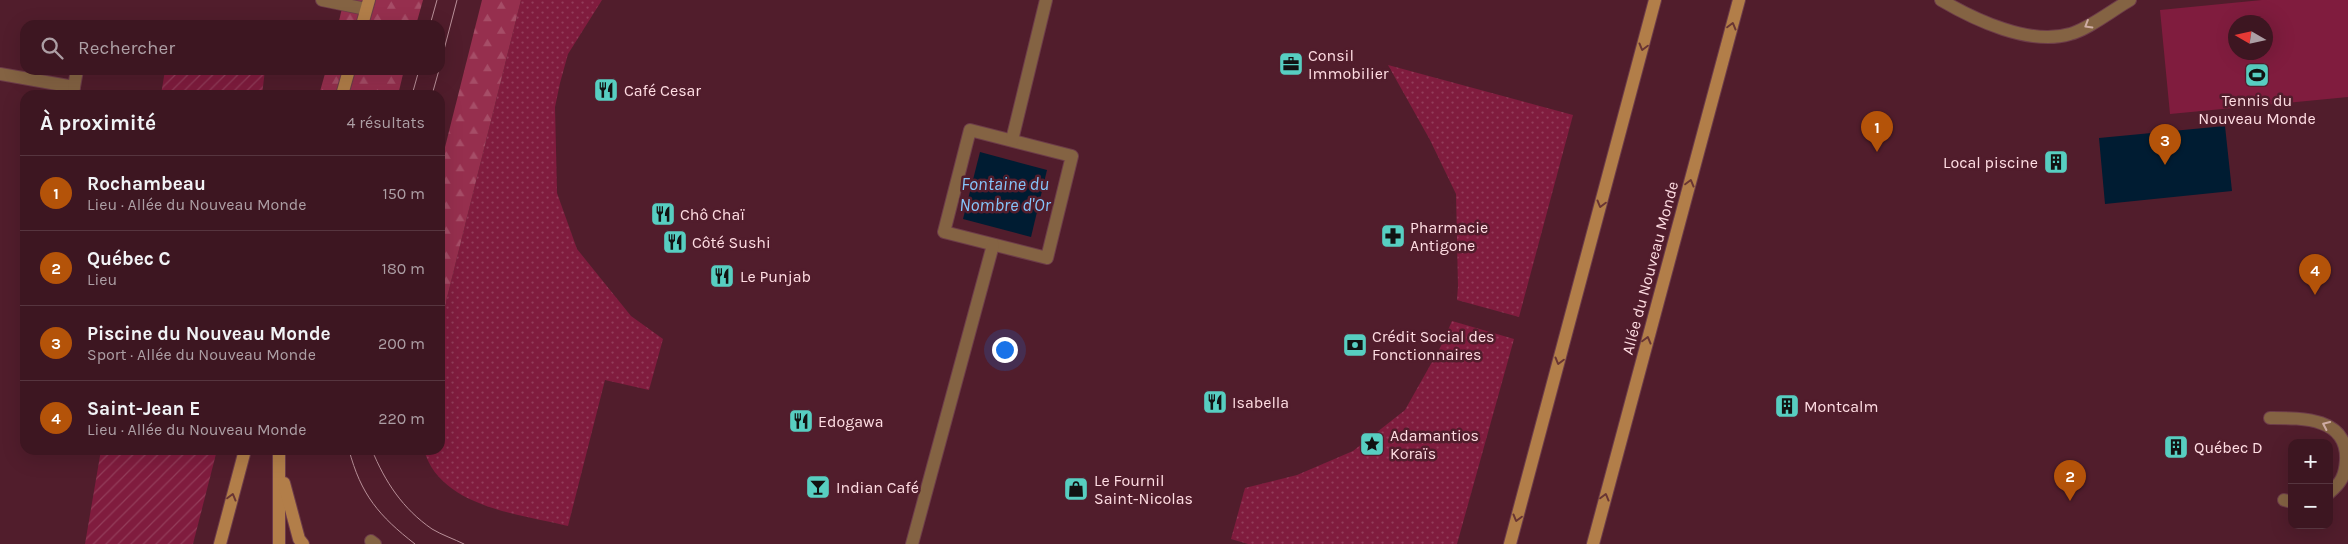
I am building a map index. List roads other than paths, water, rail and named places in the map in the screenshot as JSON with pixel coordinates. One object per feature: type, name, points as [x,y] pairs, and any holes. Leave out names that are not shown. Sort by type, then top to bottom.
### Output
[{"type":"street","points":[[322,0],[367,4],[363,20]]},
{"type":"street","points":[[1012,140],[1046,0]]},
{"type":"street","points":[[1510,544],[1655,0]]},
{"type":"street","name":"Allée du Nouveau Monde","points":[[1593,544],[1739,0]]},
{"type":"street","points":[[1941,0],[1968,16],[2016,32],[2051,39],[2073,34],[2130,0]]},
{"type":"street","points":[[0,74],[70,90]]},
{"type":"street","points":[[74,90],[76,75]]},
{"type":"street","points":[[343,90],[348,75]]},
{"type":"street","points":[[970,130],[1072,156],[1046,258],[993,244],[944,232],[970,130]]},
{"type":"street","points":[[912,544],[993,244]]},
{"type":"street","points":[[2270,418],[2299,418],[2316,421],[2332,427],[2340,436],[2347,448],[2345,473],[2341,483],[2333,490]]},
{"type":"street","points":[[220,544],[244,455]]},
{"type":"street","points":[[279,455],[280,544]]},
{"type":"street","points":[[280,466],[299,539],[304,544]]},
{"type":"water","points":[[2225,126],[2232,191],[2105,204],[2099,138]]},
{"type":"water","name":"Fontaine du Nombre d'Or","points":[[980,152],[1047,170],[1031,237],[963,219]]},
{"type":"tram line","points":[[431,20],[437,0]]},
{"type":"tram line","points":[[445,46],[457,0]]},
{"type":"tram line","points":[[413,90],[418,75]]},
{"type":"tram line","points":[[433,90],[438,75]]},
{"type":"tram line","points":[[351,455],[359,480],[373,503],[391,524],[415,544]]},
{"type":"tram line","points":[[374,455],[389,484],[412,513],[432,529],[464,544]]},
{"type":"place","name":"Consil Immobilier","points":[[1291,64]]},
{"type":"place","name":"Tennis du Nouveau Monde","points":[[2257,75]]},
{"type":"place","name":"Café Cesar","points":[[606,90]]},
{"type":"place","name":"Rochambeau","points":[[1877,152]]},
{"type":"place","name":"Local piscine","points":[[2056,162]]},
{"type":"place","name":"Piscine du Nouveau Monde","points":[[2165,165]]},
{"type":"place","name":"Chô Chaï","points":[[663,214]]},
{"type":"place","name":"Pharmacie Antigone","points":[[1393,236]]},
{"type":"place","name":"Côté Sushi","points":[[675,242]]},
{"type":"place","name":"Le Punjab","points":[[722,276]]},
{"type":"place","name":"Saint-Jean E","points":[[2315,295]]},
{"type":"place","name":"Crédit Social des Fonctionnaires","points":[[1355,345]]},
{"type":"place","name":"Isabella","points":[[1215,402]]},
{"type":"place","name":"Montcalm","points":[[1787,406]]},
{"type":"place","name":"Edogawa","points":[[801,421]]},
{"type":"place","name":"Adamantios Koraïs","points":[[1372,444]]},
{"type":"place","name":"Québec D","points":[[2176,447]]},
{"type":"place","name":"Indian Café","points":[[818,487]]},
{"type":"place","name":"Le Fournil Saint-Nicolas","points":[[1076,489]]},
{"type":"place","name":"Québec C","points":[[2070,501]]}]
